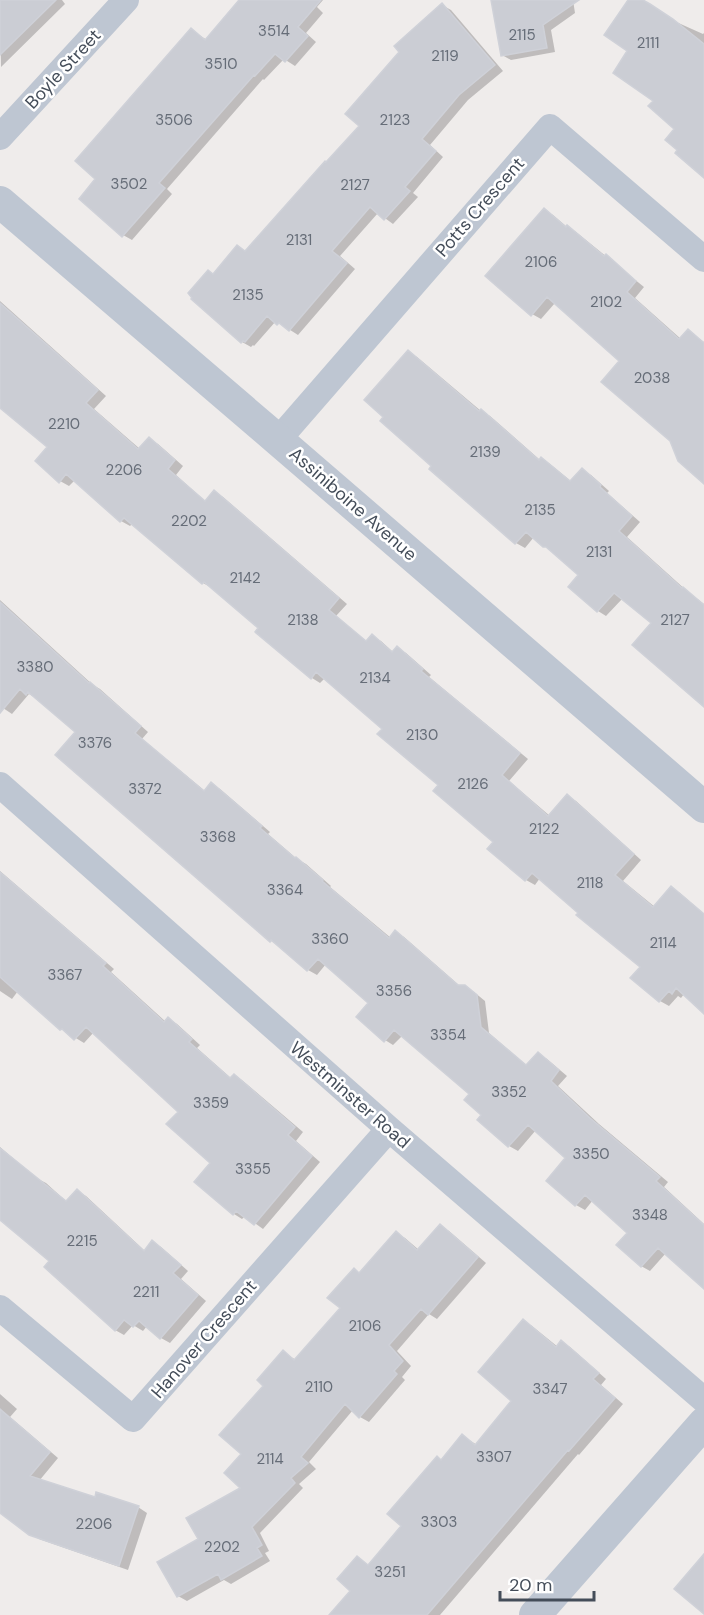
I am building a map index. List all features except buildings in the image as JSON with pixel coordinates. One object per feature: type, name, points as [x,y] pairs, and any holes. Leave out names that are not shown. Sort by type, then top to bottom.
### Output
[{"type":"street","name":"Boyle Street","points":[[0,137],[126,0]]},
{"type":"street","name":"Potts Crescent","points":[[278,440],[550,127],[704,259]]},
{"type":"street","name":"Assiniboine Avenue","points":[[0,202],[703,804]]},
{"type":"street","name":"Westminster Road","points":[[0,785],[389,1129],[704,1400]]},
{"type":"street","name":"Hanover Crescent","points":[[0,1308],[134,1419],[389,1129]]},
{"type":"street","points":[[535,1615],[704,1423]]}]
